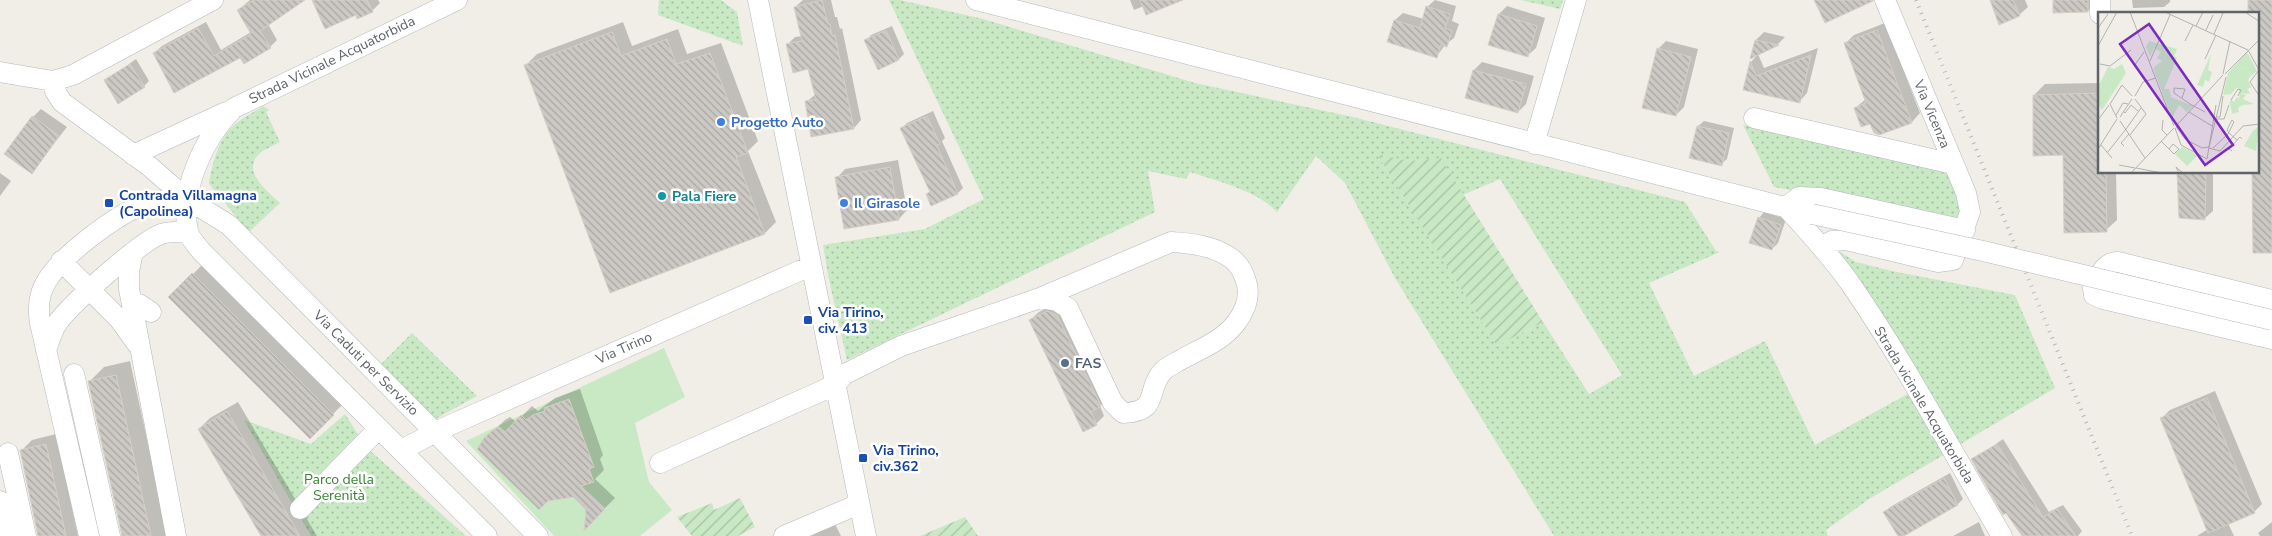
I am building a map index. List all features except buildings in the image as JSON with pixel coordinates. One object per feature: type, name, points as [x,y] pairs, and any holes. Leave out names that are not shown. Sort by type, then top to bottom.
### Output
[{"type":"street","points":[[0,72],[53,81],[73,76],[213,0]]},
{"type":"street","name":"Strada Vicinale Acquatorbida","points":[[129,153],[234,108],[457,0]]},
{"type":"street","points":[[758,0],[858,504],[866,536]]},
{"type":"street","points":[[976,0],[1786,207],[1809,222],[1984,251],[2272,320]]},
{"type":"street","points":[[1534,144],[1576,0]]},
{"type":"street","name":"Via Vicenza","points":[[1821,246],[1832,241],[1846,240],[1938,262],[1953,260],[1970,212],[1966,193],[1885,0]]},
{"type":"street","name":"Via Caduti per Servizio","points":[[53,81],[55,91],[62,102],[164,178],[187,199],[228,225],[538,536]]},
{"type":"street","name":"Strada Vicinale Acquatorbida","points":[[187,199],[198,163],[209,138],[234,108]]},
{"type":"street","points":[[1754,118],[1953,164]]},
{"type":"street","points":[[1786,207],[1799,198],[1821,198],[1965,230]]},
{"type":"street","points":[[88,536],[40,323],[39,298],[44,285],[61,261],[121,215],[149,203],[187,199],[188,233],[200,251],[486,536]]},
{"type":"street","name":"Strada vicinale Acquatorbida","points":[[1809,222],[1821,246],[1851,284],[1918,389],[1948,445],[2002,536]]},
{"type":"street","points":[[46,350],[56,326],[68,310],[133,252],[159,235],[169,232],[188,233]]},
{"type":"street","points":[[660,463],[835,385],[845,374],[901,346],[1040,298],[1171,242],[1207,247],[1224,255],[1239,266],[1248,284],[1248,299],[1236,325],[1223,337],[1164,370],[1157,378],[1150,400],[1145,408],[1137,413],[1123,413],[1113,403],[1068,308],[1057,301],[1040,298]]},
{"type":"street","points":[[133,252],[129,271],[132,305],[176,536]]},
{"type":"street","points":[[61,261],[119,319],[140,348]]},
{"type":"street","points":[[2272,300],[2118,262],[2109,263],[2104,268],[2093,288],[2094,295],[2103,299],[2272,339]]},
{"type":"street","name":"Via Tirino","points":[[401,450],[436,432],[799,271],[812,268]]},
{"type":"street","points":[[132,305],[139,304],[151,312]]},
{"type":"street","points":[[74,374],[110,536]]},
{"type":"street","points":[[300,509],[379,428]]},
{"type":"street","points":[[8,453],[26,536]]},
{"type":"street","points":[[0,501],[8,536]]},
{"type":"street","points":[[784,536],[858,504]]},
{"type":"green space","points":[[659,0],[721,0],[737,12],[743,46],[658,15]]},
{"type":"green space","points":[[889,0],[900,0],[983,19],[1195,83],[1353,117],[1685,202],[1716,251],[1720,252],[1649,283],[1694,376],[1765,341],[1815,445],[1913,391],[1947,453],[1869,499],[1826,530],[1828,536],[1554,536],[1395,278],[1345,183],[1316,156],[1277,212],[1248,192],[1190,172],[1186,179],[1148,171],[1155,212],[847,360],[823,245],[925,229],[984,199]],"holes":[[[1378,155],[1409,161],[1441,159],[1463,195],[1500,179],[1622,375],[1589,394],[1543,322],[1497,346]]]},
{"type":"green space","points":[[1521,0],[1563,0],[1560,9]]},
{"type":"green space","points":[[263,106],[269,110],[266,112],[280,142],[259,154],[254,161],[253,167],[258,181],[280,203],[249,232],[209,184],[216,153],[228,131],[240,120]]},
{"type":"green space","points":[[1743,125],[1947,167],[1962,210],[1956,219],[1774,187]]},
{"type":"green space","points":[[1377,154],[1409,161],[1441,158],[1543,322],[1497,346]]},
{"type":"green space","points":[[1840,252],[1856,262],[1892,271],[2015,295],[2055,388],[1954,448],[1837,256]]},
{"type":"green space","points":[[412,333],[477,396],[432,421],[377,368]]},
{"type":"green space","points":[[664,348],[685,397],[635,423],[649,482],[672,510],[640,536],[554,536],[466,441]]},
{"type":"green space","name":"Parco della Serenità","points":[[345,414],[366,447],[466,536],[311,536],[244,420],[311,444]]},
{"type":"green space","points":[[740,498],[755,527],[738,536],[692,536],[677,517],[712,503],[714,510]]},
{"type":"green space","points":[[965,517],[978,536],[920,536]]},
{"type":"railway","points":[[1916,0],[2132,536]]},
{"type":"place","name":"Progetto Auto","points":[[721,122]]},
{"type":"place","name":"Pala Fiere","points":[[662,196]]},
{"type":"place","name":"Contrada Villamagna (Capolinea)","points":[[109,203]]},
{"type":"place","name":"Il Girasole","points":[[844,203]]},
{"type":"place","name":"Via Tirino, civ. 413","points":[[808,320]]},
{"type":"place","name":"FAS","points":[[1065,363]]},
{"type":"place","name":"Via Tirino, civ.362","points":[[863,458]]}]
